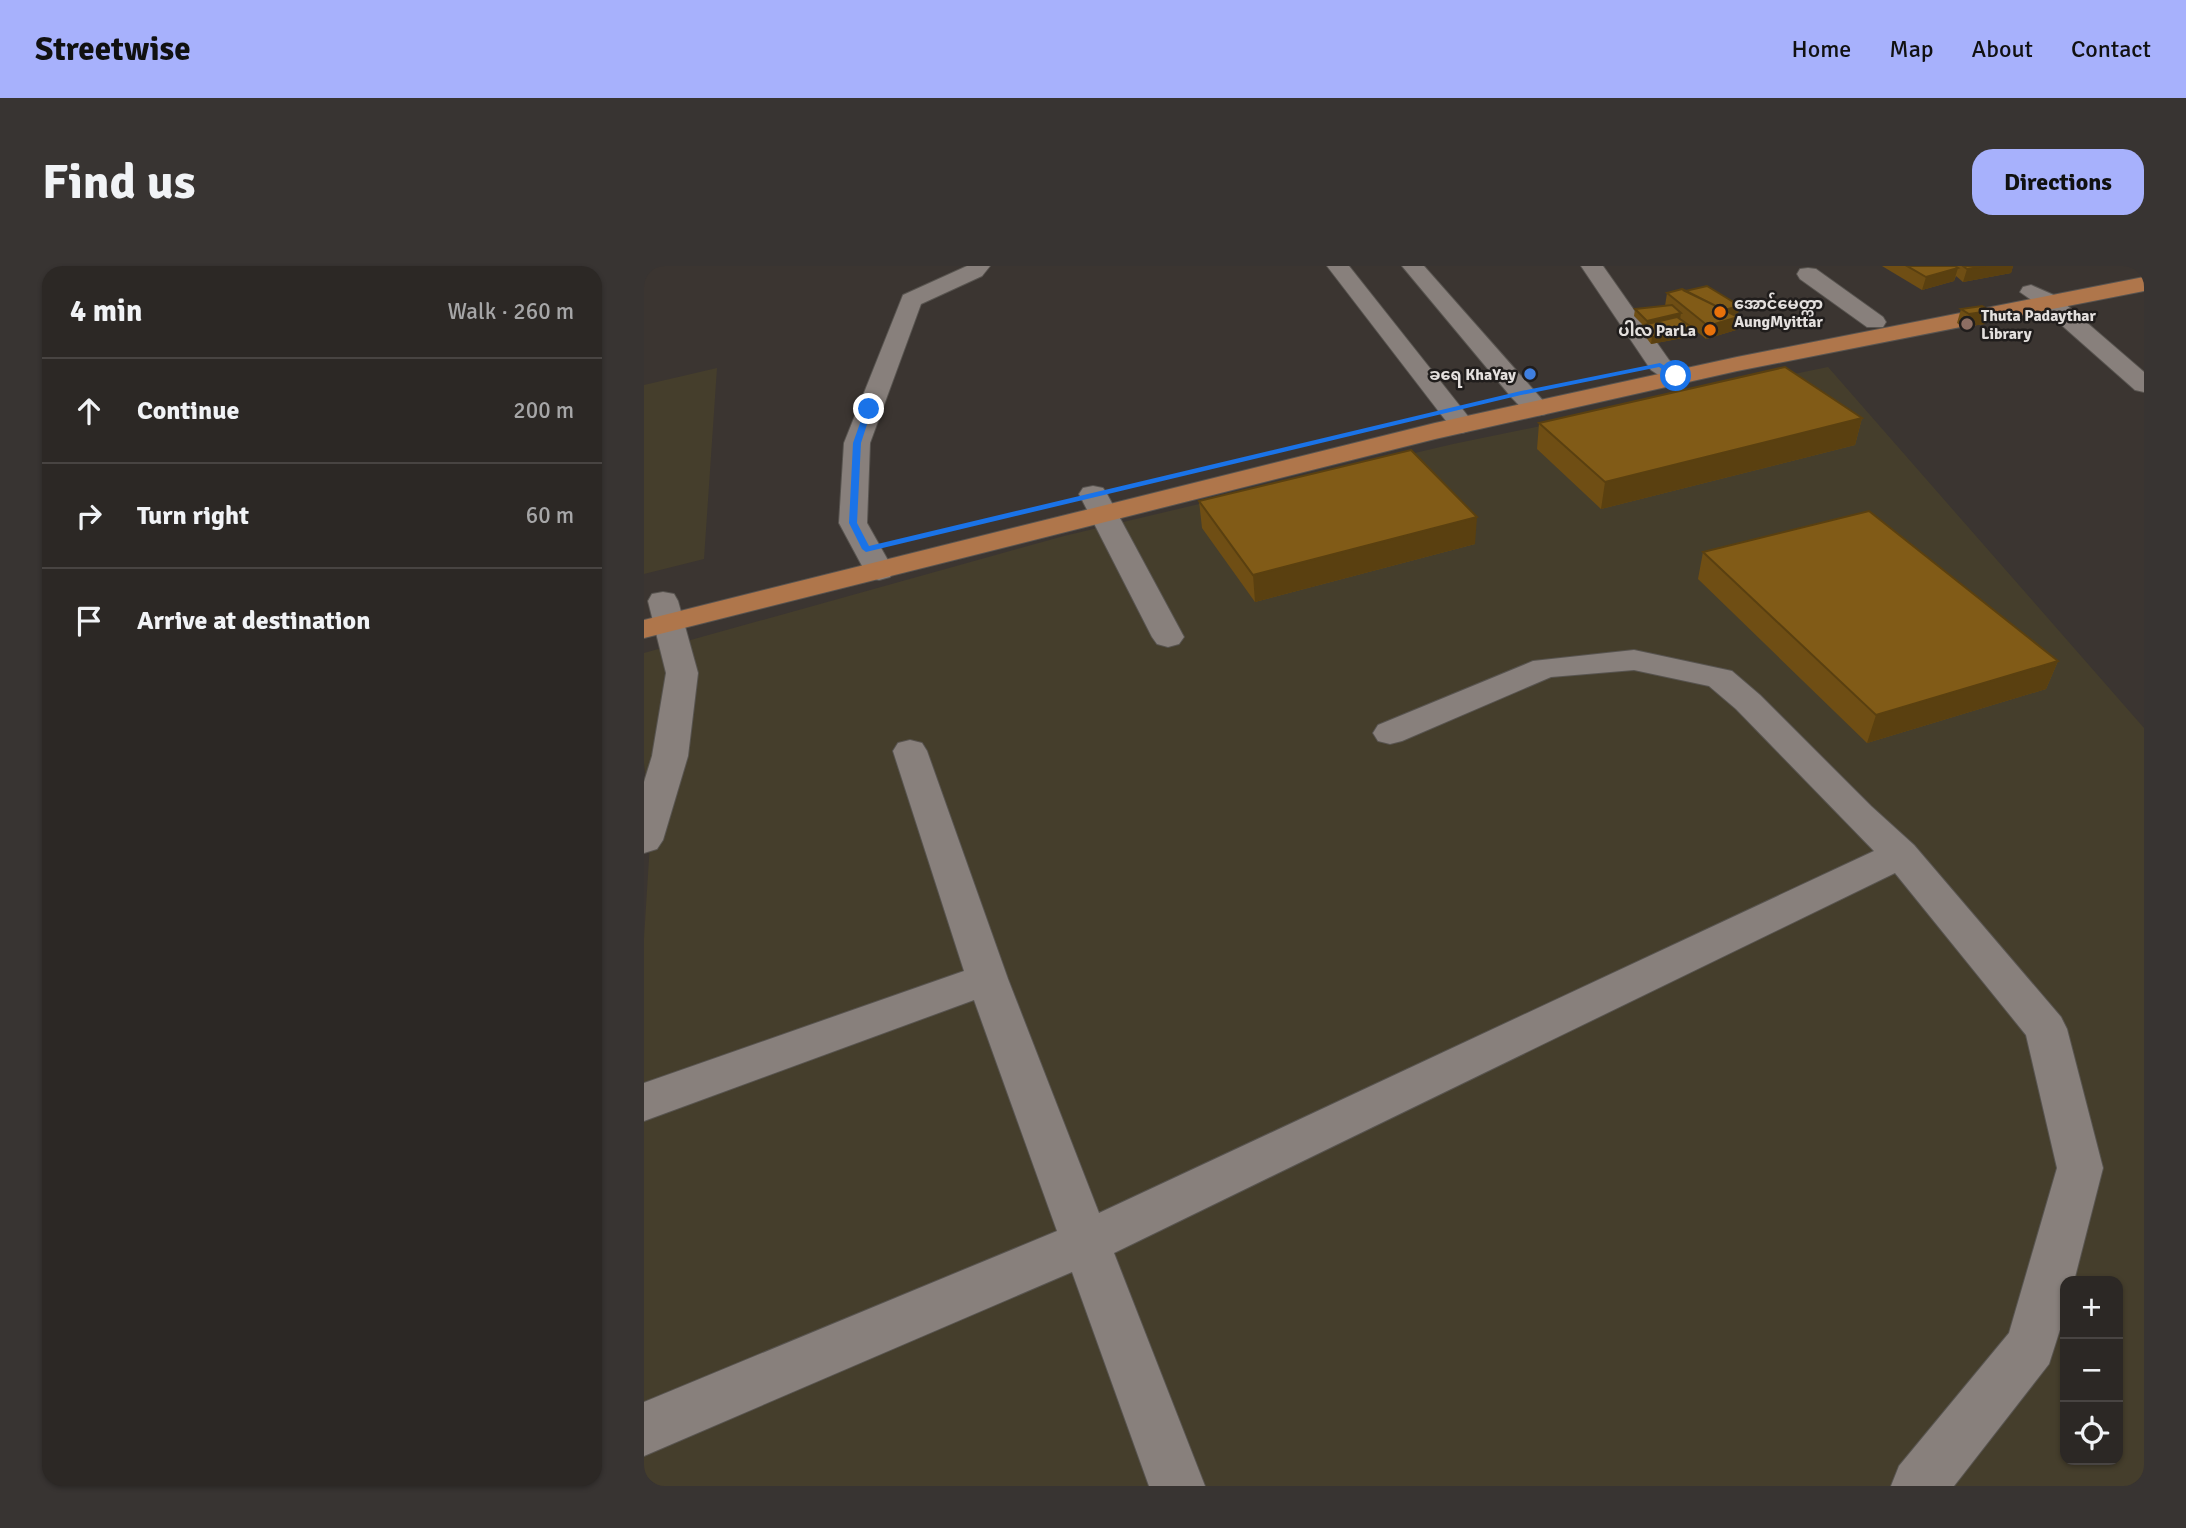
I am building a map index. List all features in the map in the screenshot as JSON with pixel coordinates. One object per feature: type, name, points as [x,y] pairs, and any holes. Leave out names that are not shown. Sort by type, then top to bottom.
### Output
[{"type":"main road","points":[[1668,370],[2040,297],[2144,272]]},
{"type":"main road","points":[[654,615],[1098,503],[1455,417],[1875,321],[2144,284]]},
{"type":"street","points":[[873,560],[853,523],[857,443],[911,300],[974,271],[979,266]]},
{"type":"street","points":[[1338,266],[1455,417]]},
{"type":"street","points":[[1413,266],[1529,401]]},
{"type":"street","points":[[1592,266],[1668,370]]},
{"type":"street","points":[[1808,274],[1875,321]]},
{"type":"street","points":[[2040,297],[2144,385]]},
{"type":"street","points":[[1098,503],[1168,637]]},
{"type":"street","points":[[644,840],[670,756],[682,673],[654,615]]},
{"type":"street","points":[[1390,733],[1545,667],[1634,660],[1720,678],[1748,702],[1858,815],[1901,854],[2046,1029],[2080,1168],[2031,1346],[1919,1486]]},
{"type":"street","points":[[910,751],[987,979],[1177,1486]]},
{"type":"street","points":[[644,1429],[1087,1242],[1901,854]]},
{"type":"street","points":[[644,1102],[987,979]]},
{"type":"shaded area","points":[[1828,367],[2144,728],[2144,1486],[644,1486],[644,938],[651,827],[644,763],[644,653],[1064,536],[1453,444]]},
{"type":"shaded area","points":[[717,368],[704,559],[644,574],[644,385]]},
{"type":"building","points":[[1907,266],[1955,266],[1958,268],[1926,277]]},
{"type":"building","points":[[1963,266],[1985,266],[1967,269]]},
{"type":"building","points":[[1707,286],[1740,306],[1724,310],[1685,291]]},
{"type":"building","points":[[1682,289],[1738,317],[1708,326],[1667,293]]},
{"type":"building","points":[[1672,305],[1681,313],[1647,321],[1635,309]]},
{"type":"building","points":[[1982,306],[1990,311],[1969,314],[1961,309]]},
{"type":"building","points":[[1677,317],[1694,329],[1652,337],[1643,325]]},
{"type":"building","points":[[1785,367],[1862,418],[1605,482],[1539,423]]},
{"type":"building","points":[[1411,450],[1477,517],[1253,575],[1199,501]]},
{"type":"building","points":[[1869,511],[2058,661],[1876,715],[1703,552]]},
{"type":"place","name":"အောင်မေတ္တာ AungMyittar","points":[[1720,312]]},
{"type":"place","name":"Thuta Padaythar Library","points":[[1967,324]]},
{"type":"place","name":"ပါလ ParLa","points":[[1710,330]]},
{"type":"place","name":"ခရေ KhaYay","points":[[1530,374]]},
{"type":"route","points":[[869,409],[857,443],[853,523],[866,549],[1521,393],[1660,365],[1676,376]]}]
